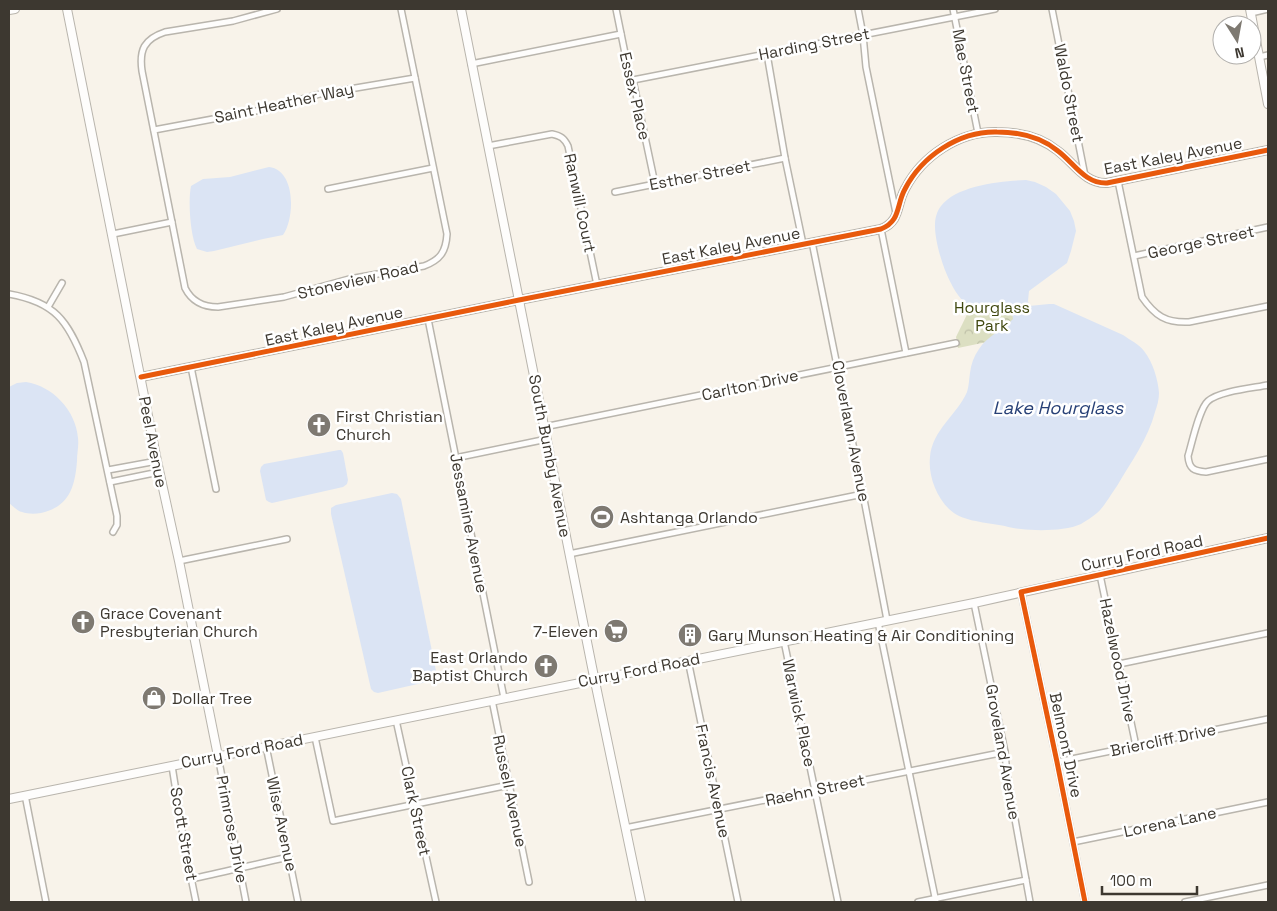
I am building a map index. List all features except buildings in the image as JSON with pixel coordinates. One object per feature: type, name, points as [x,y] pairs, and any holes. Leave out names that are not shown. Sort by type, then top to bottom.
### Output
[{"type":"street","points":[[9,10],[15,9]]},
{"type":"street","name":"Peel Avenue","points":[[67,9],[159,472],[218,756]]},
{"type":"street","name":"Stoneview Road","points":[[277,9],[233,22],[164,32],[149,40],[141,54],[140,62],[185,288],[188,295],[194,301],[209,307],[284,297],[349,279],[424,266],[439,258],[447,241],[447,234],[402,9]]},
{"type":"street","name":"South Bumby Avenue","points":[[461,9],[594,679],[641,902]]},
{"type":"street","name":"Essex Place","points":[[616,9],[655,184]]},
{"type":"street","points":[[858,9],[866,67],[896,214]]},
{"type":"street","name":"Mae Street","points":[[954,9],[978,133]]},
{"type":"street","name":"Harding Street","points":[[633,80],[995,9]]},
{"type":"street","name":"Waldo Street","points":[[1052,9],[1086,177]]},
{"type":"street","points":[[1250,11],[1268,9]]},
{"type":"street","points":[[471,64],[621,34]]},
{"type":"street","points":[[767,54],[785,158],[803,244]]},
{"type":"street","points":[[1261,65],[1268,104]]},
{"type":"street","name":"Saint Heather Way","points":[[154,130],[260,110],[320,94],[415,78]]},
{"type":"street","name":"East Kaley Avenue","points":[[141,377],[881,229],[893,221],[903,190],[914,173],[925,161],[939,150],[960,139],[978,133],[996,131],[1017,133],[1040,140],[1057,150],[1086,177],[1100,183],[1118,181],[1268,150]]},
{"type":"street","name":"Ranwill Court","points":[[488,146],[552,134],[564,139],[568,146],[597,285]]},
{"type":"street","name":"Esther Street","points":[[615,192],[785,158]]},
{"type":"street","points":[[328,189],[433,168]]},
{"type":"street","points":[[1118,181],[1142,297],[1157,315],[1178,323],[1268,306]]},
{"type":"street","points":[[113,234],[172,222]]},
{"type":"street","name":"George Street","points":[[1134,256],[1268,228]]},
{"type":"street","points":[[881,229],[906,353]]},
{"type":"street","name":"Cloverlawn Avenue","points":[[812,242],[864,494],[887,620]]},
{"type":"street","points":[[48,307],[62,283]]},
{"type":"street","points":[[9,294],[34,300],[48,307],[59,316],[78,346],[84,362],[117,516],[117,525],[113,532]]},
{"type":"street","name":"Jessamine Avenue","points":[[428,319],[504,698]]},
{"type":"street","name":"Carlton Drive","points":[[544,427],[956,343]]},
{"type":"street","points":[[190,367],[216,488]]},
{"type":"street","points":[[1268,384],[1223,394],[1207,402],[1202,410],[1188,456],[1192,468],[1206,472],[1268,459]]},
{"type":"street","points":[[456,458],[547,440]]},
{"type":"street","points":[[108,470],[157,460]]},
{"type":"street","points":[[110,482],[159,472]]},
{"type":"street","points":[[569,554],[864,494]]},
{"type":"street","name":"Curry Ford Road","points":[[9,799],[974,603],[1268,538]]},
{"type":"street","points":[[178,560],[287,539]]},
{"type":"street","name":"Hazelwood Drive","points":[[1100,575],[1136,746]]},
{"type":"street","name":"Belmont Drive","points":[[1021,592],[1085,902]]},
{"type":"street","name":"Groveland Avenue","points":[[974,603],[1005,752],[1007,775],[1030,902]]},
{"type":"street","points":[[878,622],[936,900]]},
{"type":"street","points":[[1120,664],[1268,633]]},
{"type":"street","name":"Warwick Place","points":[[784,641],[838,902]]},
{"type":"street","name":"Francis Avenue","points":[[688,660],[738,902]]},
{"type":"street","name":"Russell Avenue","points":[[492,700],[528,882]]},
{"type":"street","name":"Briercliff Drive","points":[[1057,762],[1268,719]]},
{"type":"street","name":"Clark Street","points":[[396,720],[436,902]]},
{"type":"street","points":[[315,737],[333,821],[509,785]]},
{"type":"street","name":"Wise Avenue","points":[[266,746],[298,902]]},
{"type":"street","name":"Raehn Street","points":[[626,828],[1005,752]]},
{"type":"street","name":"Primrose Drive","points":[[218,756],[246,902]]},
{"type":"street","name":"Scott Street","points":[[172,766],[196,902]]},
{"type":"street","points":[[25,795],[46,902]]},
{"type":"street","name":"Lorena Lane","points":[[1072,842],[1268,802]]},
{"type":"street","points":[[191,879],[289,857]]},
{"type":"street","points":[[918,902],[936,900],[1026,880]]},
{"type":"street","points":[[1185,902],[1268,885]]},
{"type":"green space","name":"Hourglass Park","points":[[1002,243],[1020,335],[958,348],[956,337]]},
{"type":"water","points":[[269,167],[278,170],[284,176],[291,196],[290,218],[283,235],[214,251],[207,252],[197,249],[190,218],[191,186],[203,179],[230,177]]},
{"type":"water","name":"Lake Hourglass","points":[[1026,180],[1046,187],[1056,194],[1070,211],[1076,231],[1067,263],[1029,291],[1029,306],[1054,304],[1123,335],[1134,342],[1150,360],[1159,393],[1158,403],[1144,441],[1105,503],[1097,513],[1081,524],[1051,530],[1016,529],[960,516],[949,509],[940,498],[930,471],[930,457],[935,439],[967,392],[971,366],[976,354],[986,340],[1013,319],[1010,303],[980,310],[970,307],[961,299],[947,275],[942,261],[936,234],[936,215],[948,199],[958,193],[993,183]]},
{"type":"water","points":[[17,383],[36,384],[54,394],[61,401],[73,418],[78,441],[76,470],[69,495],[58,506],[36,514],[17,510],[9,503],[9,387]]},
{"type":"water","points":[[341,450],[348,480],[347,484],[343,487],[272,503],[266,500],[260,471],[264,464]]},
{"type":"water","points":[[392,493],[397,494],[401,499],[436,671],[435,677],[431,681],[378,693],[371,689],[331,508],[336,505]]},
{"type":"cycle path","points":[[141,377],[881,229],[892,222],[905,189],[921,166],[943,148],[956,141],[983,133],[1013,133],[1037,139],[1058,151],[1080,172],[1092,180],[1107,183],[1268,150]]},
{"type":"cycle path","points":[[1085,902],[1021,592],[1268,538]]},
{"type":"place","name":"First Christian Church","points":[[319,425]]},
{"type":"place","name":"Ashtanga Orlando","points":[[602,517]]},
{"type":"place","name":"Grace Covenant Presbyterian Church","points":[[83,622]]},
{"type":"place","name":"7-Eleven","points":[[616,631]]},
{"type":"place","name":"Gary Munson Heating & Air Conditioning","points":[[690,635]]},
{"type":"place","name":"East Orlando Baptist Church","points":[[546,666]]},
{"type":"place","name":"Dollar Tree","points":[[154,698]]}]
